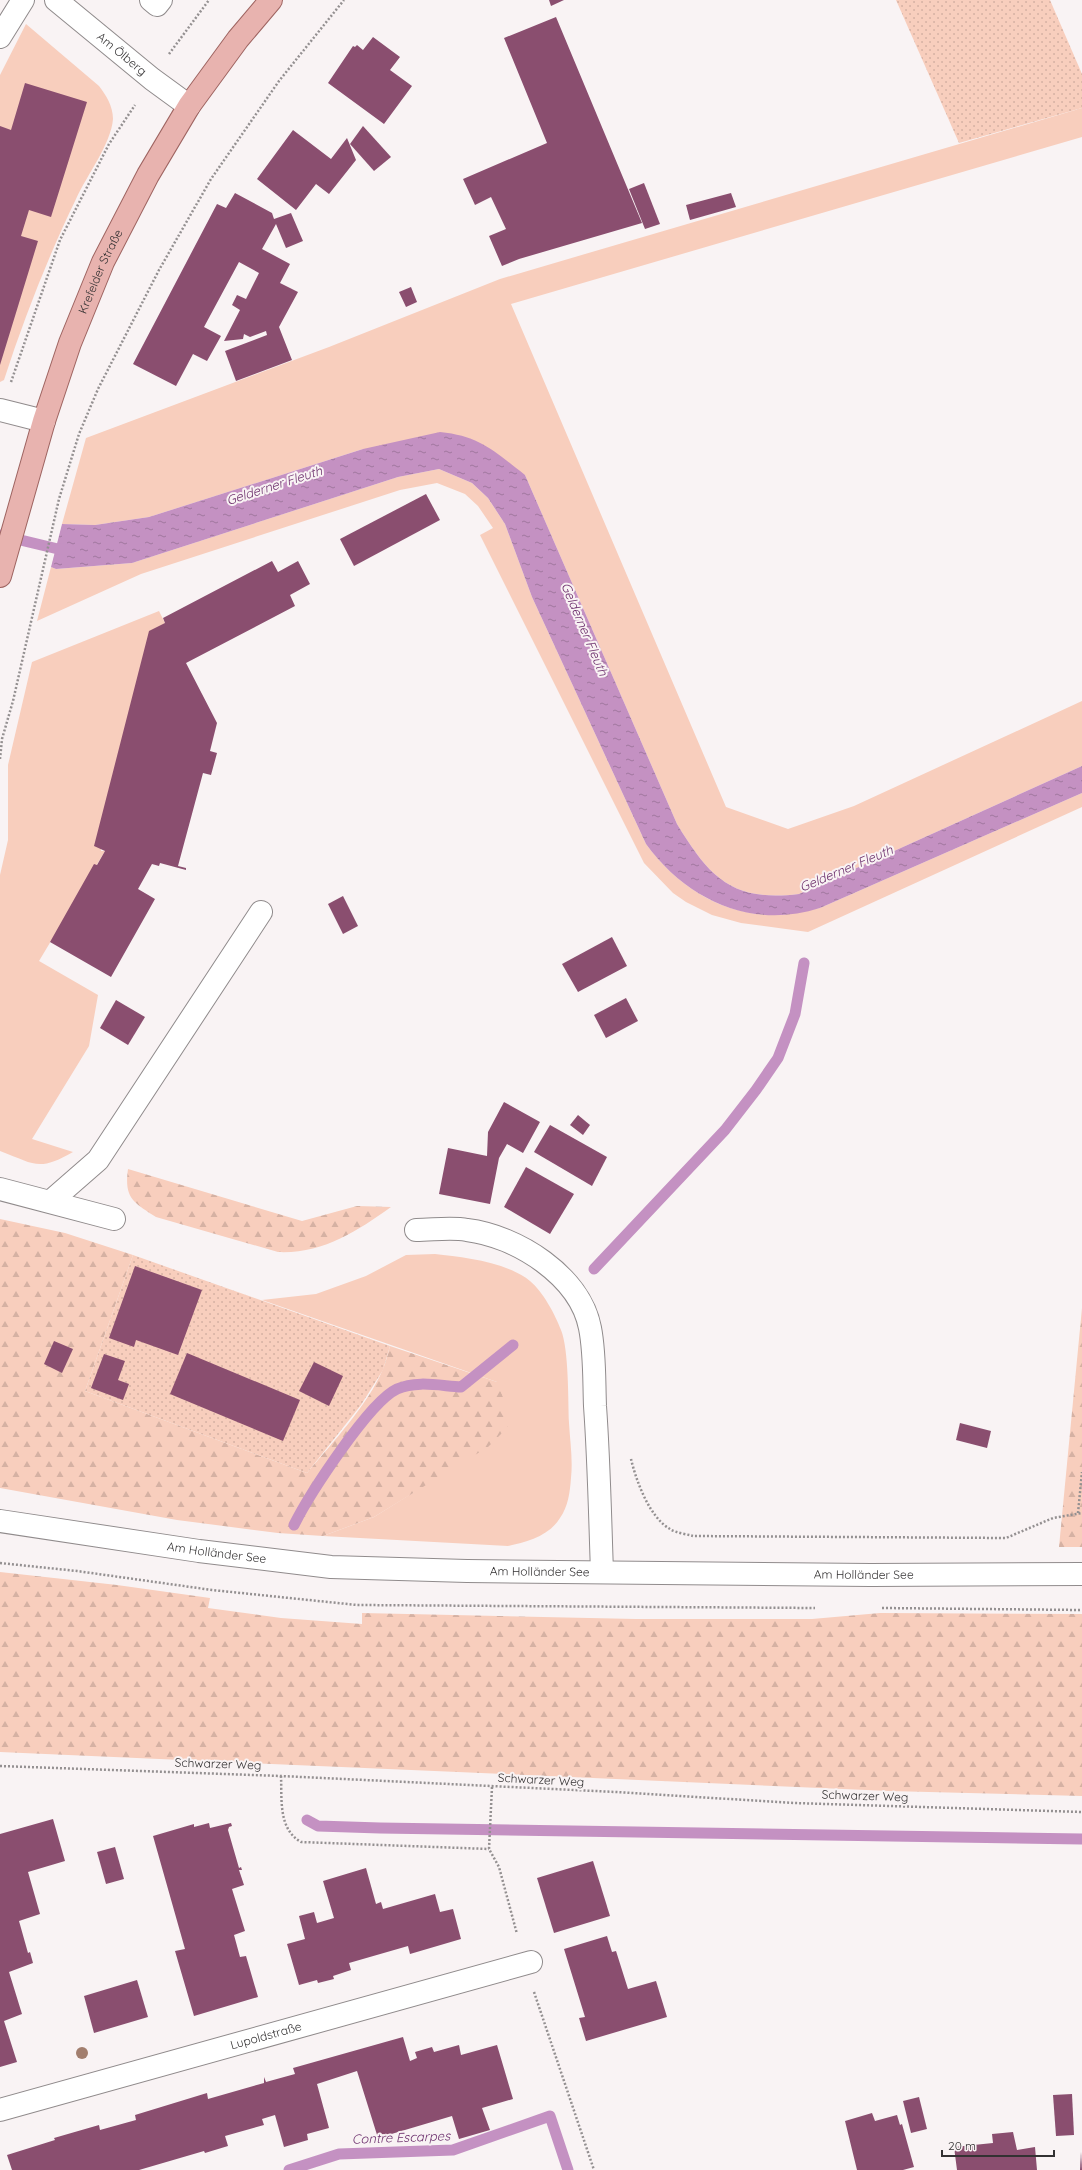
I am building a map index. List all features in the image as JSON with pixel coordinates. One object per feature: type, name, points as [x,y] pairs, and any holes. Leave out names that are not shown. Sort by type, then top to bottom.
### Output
[{"type":"main road","name":"Krefelder Straße","points":[[0,576],[23,489],[44,421],[70,343],[103,262],[148,175],[189,106],[238,39],[271,0]]},
{"type":"street","points":[[0,37],[23,0]]},
{"type":"street","name":"Am Ölberg","points":[[56,0],[152,79],[189,106]]},
{"type":"street","points":[[150,0],[157,5],[161,0]]},
{"type":"street","points":[[1,410],[44,421]]},
{"type":"street","points":[[51,1201],[98,1160],[261,912]]},
{"type":"street","points":[[0,1189],[51,1201],[114,1219]]},
{"type":"street","points":[[416,1230],[467,1229],[494,1236],[543,1262],[562,1277],[578,1295],[585,1308],[591,1328],[598,1445],[602,1572]]},
{"type":"street","name":"Am Holländer See","points":[[0,1521],[199,1551],[331,1567],[602,1572],[1082,1574]]},
{"type":"street","name":"Lupoldstraße","points":[[0,2110],[528,1963]]},
{"type":"path","points":[[1,410],[60,240],[110,144],[152,79],[209,0]]},
{"type":"path","points":[[0,759],[2,739],[13,701],[59,499],[78,434],[98,388],[159,270],[211,179],[279,81],[344,0]]},
{"type":"path","points":[[629,1452],[636,1479],[656,1516],[669,1529],[694,1536],[1006,1538],[1053,1518],[1082,1513]]},
{"type":"path","points":[[1078,1513],[1082,1472]]},
{"type":"path","name":"Schwarzer Weg","points":[[0,1766],[281,1776],[794,1803],[1082,1812]]},
{"type":"path","points":[[281,1776],[284,1821],[288,1831],[301,1842],[489,1849]]},
{"type":"path","points":[[492,1786],[489,1849],[499,1867],[594,2170]]},
{"type":"green space","points":[[896,0],[1050,0],[1082,74],[1082,108],[959,143]]},
{"type":"green space","points":[[26,24],[99,86],[107,97],[113,114],[113,119],[108,139],[81,190],[46,265],[4,380],[0,382],[0,75]]},
{"type":"green space","points":[[1082,108],[1082,137],[511,304],[726,807],[788,829],[854,806],[1082,701],[1082,766],[799,894],[776,896],[756,894],[740,890],[725,882],[712,872],[689,843],[677,824],[525,475],[363,449],[149,517],[95,525],[62,524],[86,438],[329,347],[500,279]]},
{"type":"green space","points":[[439,469],[472,483],[488,498],[505,524],[532,597],[646,844],[658,859],[686,885],[719,904],[736,910],[755,914],[775,915],[820,908],[1082,793],[1082,807],[808,932],[741,923],[712,915],[686,902],[673,893],[644,863],[480,535],[493,528],[478,506],[465,494],[437,483],[400,490],[141,574],[37,621],[51,567],[56,569],[132,563],[398,477]]},
{"type":"green space","points":[[159,611],[165,623],[101,848],[101,851],[105,851],[39,961],[98,995],[89,1046],[32,1139],[73,1152],[52,1162],[36,1164],[0,1151],[0,875],[8,840],[8,765],[32,662]]},
{"type":"green space","points":[[128,1169],[302,1221],[357,1206],[391,1207],[365,1225],[338,1240],[294,1252],[278,1252],[156,1217],[136,1203],[129,1193],[127,1187]]},
{"type":"green space","points":[[0,1219],[65,1233],[133,1255],[85,1391],[307,1473],[359,1410],[383,1369],[390,1346],[497,1382],[506,1405],[508,1427],[488,1447],[374,1517],[323,1536],[278,1533],[177,1520],[0,1488]]},
{"type":"green space","points":[[435,1254],[484,1262],[509,1269],[530,1281],[535,1286],[555,1317],[564,1339],[568,1375],[572,1464],[571,1483],[567,1504],[563,1514],[544,1534],[530,1540],[508,1546],[323,1536],[374,1517],[414,1492],[497,1382],[262,1300],[316,1294],[366,1276],[406,1255]]},
{"type":"green space","points":[[133,1255],[390,1346],[383,1370],[361,1405],[307,1473],[85,1391]]},
{"type":"green space","points":[[1082,1308],[1082,1547],[1059,1547]]},
{"type":"green space","points":[[0,1572],[117,1585],[210,1598],[208,1608],[281,1618],[362,1624],[362,1613],[636,1619],[812,1619],[880,1613],[1082,1614],[1082,1796],[889,1791],[0,1752]]},
{"type":"water","points":[[440,432],[466,437],[486,446],[525,475],[677,824],[701,859],[712,872],[725,882],[740,890],[756,894],[776,896],[799,894],[1082,766],[1082,793],[820,908],[794,914],[769,915],[745,912],[722,905],[701,895],[681,881],[662,864],[646,844],[532,597],[505,524],[488,498],[472,483],[439,469],[398,477],[132,563],[56,569],[51,567],[62,524],[95,525],[149,517],[363,449]]},
{"type":"pier","points":[[62,522],[50,569],[49,567]]},
{"type":"building","points":[[549,0],[564,0],[551,6]]},
{"type":"building","points":[[556,17],[642,223],[519,259],[502,266],[489,236],[506,229],[491,197],[475,205],[463,179],[547,143],[504,38]]},
{"type":"building","points":[[373,37],[400,57],[390,70],[412,86],[384,124],[328,83],[353,46],[355,47],[357,45],[363,50]]},
{"type":"building","points":[[25,83],[87,102],[51,217],[29,210],[21,236],[38,241],[0,365],[0,126],[11,130]]},
{"type":"building","points":[[363,126],[391,157],[374,171],[350,144]]},
{"type":"building","points":[[293,130],[331,159],[347,138],[356,160],[329,194],[316,184],[296,210],[257,179]]},
{"type":"building","points":[[644,183],[660,224],[645,229],[629,189]]},
{"type":"building","points":[[235,193],[272,213],[274,219],[291,213],[303,241],[286,248],[276,224],[262,249],[290,264],[280,283],[298,292],[279,327],[292,360],[236,381],[225,351],[267,335],[266,331],[250,337],[244,334],[243,339],[224,341],[240,310],[232,305],[237,295],[246,299],[259,273],[239,262],[204,327],[221,336],[207,361],[193,354],[176,386],[133,364],[217,204],[226,208]]},
{"type":"building","points":[[731,193],[736,207],[690,220],[686,205]]},
{"type":"building","points":[[411,287],[417,302],[406,307],[399,292]]},
{"type":"building","points":[[426,494],[440,520],[354,566],[340,539]]},
{"type":"building","points":[[272,561],[278,572],[298,561],[310,584],[290,595],[295,606],[186,663],[217,723],[210,751],[217,753],[211,775],[203,773],[178,866],[186,868],[186,870],[160,863],[159,866],[152,864],[138,889],[155,899],[111,977],[50,942],[94,864],[97,865],[105,851],[94,846],[149,631],[165,623],[163,618]]},
{"type":"building","points":[[343,896],[358,926],[343,934],[328,904]]},
{"type":"building","points":[[612,937],[627,966],[578,992],[562,964]]},
{"type":"building","points":[[626,998],[638,1021],[606,1038],[594,1015]]},
{"type":"building","points":[[116,1000],[145,1017],[128,1045],[100,1028]]},
{"type":"building","points":[[504,1102],[540,1122],[523,1153],[507,1144],[499,1158],[490,1204],[439,1194],[448,1148],[487,1156],[488,1132]]},
{"type":"building","points":[[578,1115],[590,1125],[583,1135],[570,1125]]},
{"type":"building","points":[[550,1125],[607,1157],[592,1186],[534,1152]]},
{"type":"building","points":[[526,1167],[574,1194],[550,1234],[504,1207]]},
{"type":"building","points":[[135,1266],[202,1290],[178,1355],[136,1340],[134,1347],[109,1338]]},
{"type":"building","points":[[54,1341],[73,1349],[62,1373],[44,1364]]},
{"type":"building","points":[[187,1353],[300,1400],[283,1441],[170,1394]]},
{"type":"building","points":[[104,1354],[125,1361],[118,1380],[129,1384],[123,1400],[91,1388]]},
{"type":"building","points":[[314,1362],[343,1376],[329,1406],[299,1391]]},
{"type":"building","points":[[960,1423],[991,1431],[987,1448],[956,1440]]},
{"type":"building","points":[[53,1819],[65,1861],[28,1872],[40,1914],[19,1921],[28,1953],[30,1952],[33,1963],[9,1972],[22,2014],[4,2021],[17,2062],[0,2067],[0,1834]]},
{"type":"building","points":[[209,1823],[210,1828],[231,1823],[232,1826],[229,1827],[228,1830],[239,1868],[241,1867],[242,1870],[239,1870],[244,1885],[232,1889],[245,1931],[234,1935],[240,1957],[246,1956],[258,1997],[194,2016],[175,1951],[185,1949],[153,1836],[194,1824],[194,1827]]},
{"type":"building","points":[[115,1847],[124,1879],[106,1884],[97,1852]]},
{"type":"building","points":[[593,1861],[610,1916],[554,1933],[537,1878]]},
{"type":"building","points":[[366,1868],[376,1904],[381,1902],[383,1909],[435,1894],[440,1912],[453,1909],[461,1939],[410,1954],[408,1946],[349,1963],[351,1970],[333,1976],[334,1979],[318,1983],[317,1980],[299,1985],[287,1944],[305,1939],[299,1916],[314,1912],[317,1923],[334,1918],[323,1881]]},
{"type":"building","points":[[607,1936],[612,1952],[616,1951],[628,1989],[656,1981],[667,2017],[586,2041],[579,2018],[585,2017],[564,1949]]},
{"type":"building","points":[[137,1980],[148,2017],[94,2033],[84,1996]]},
{"type":"building","points":[[403,2037],[410,2061],[417,2058],[415,2052],[432,2047],[434,2052],[459,2045],[461,2055],[497,2045],[513,2099],[482,2108],[490,2130],[459,2139],[452,2116],[378,2138],[357,2071],[317,2084],[329,2128],[307,2134],[308,2140],[284,2147],[275,2115],[262,2119],[264,2125],[225,2136],[228,2146],[205,2153],[204,2151],[139,2170],[12,2170],[7,2155],[55,2140],[54,2138],[99,2125],[100,2130],[136,2120],[135,2115],[207,2093],[208,2099],[264,2083],[264,2077],[266,2082],[295,2074],[293,2068]]},
{"type":"building","points":[[1072,2094],[1074,2135],[1056,2136],[1053,2095]]},
{"type":"building","points":[[919,2097],[927,2129],[911,2133],[903,2101]]},
{"type":"building","points":[[872,2113],[875,2121],[897,2115],[900,2125],[902,2124],[914,2167],[903,2170],[857,2170],[845,2121]]},
{"type":"building","points":[[1013,2132],[1017,2150],[1035,2147],[1037,2170],[957,2170],[954,2147],[993,2143],[992,2134]]},
{"type":"building","points":[[1081,2152],[1082,2170],[1080,2170]]},
{"type":"waterway","name":"Gelderner Fleuth","points":[[0,535],[58,549],[70,550]]},
{"type":"waterway","points":[[594,1269],[725,1130],[756,1090],[778,1058],[795,1014],[804,963]]},
{"type":"waterway","points":[[294,1525],[326,1472],[356,1430],[385,1397],[397,1389],[405,1386],[429,1384],[461,1387],[513,1345]]},
{"type":"waterway","points":[[307,1820],[318,1826],[380,1828],[1082,1839]]},
{"type":"waterway","name":"Contre Escarpes","points":[[289,2170],[339,2154],[453,2150],[550,2116],[568,2170]]}]
